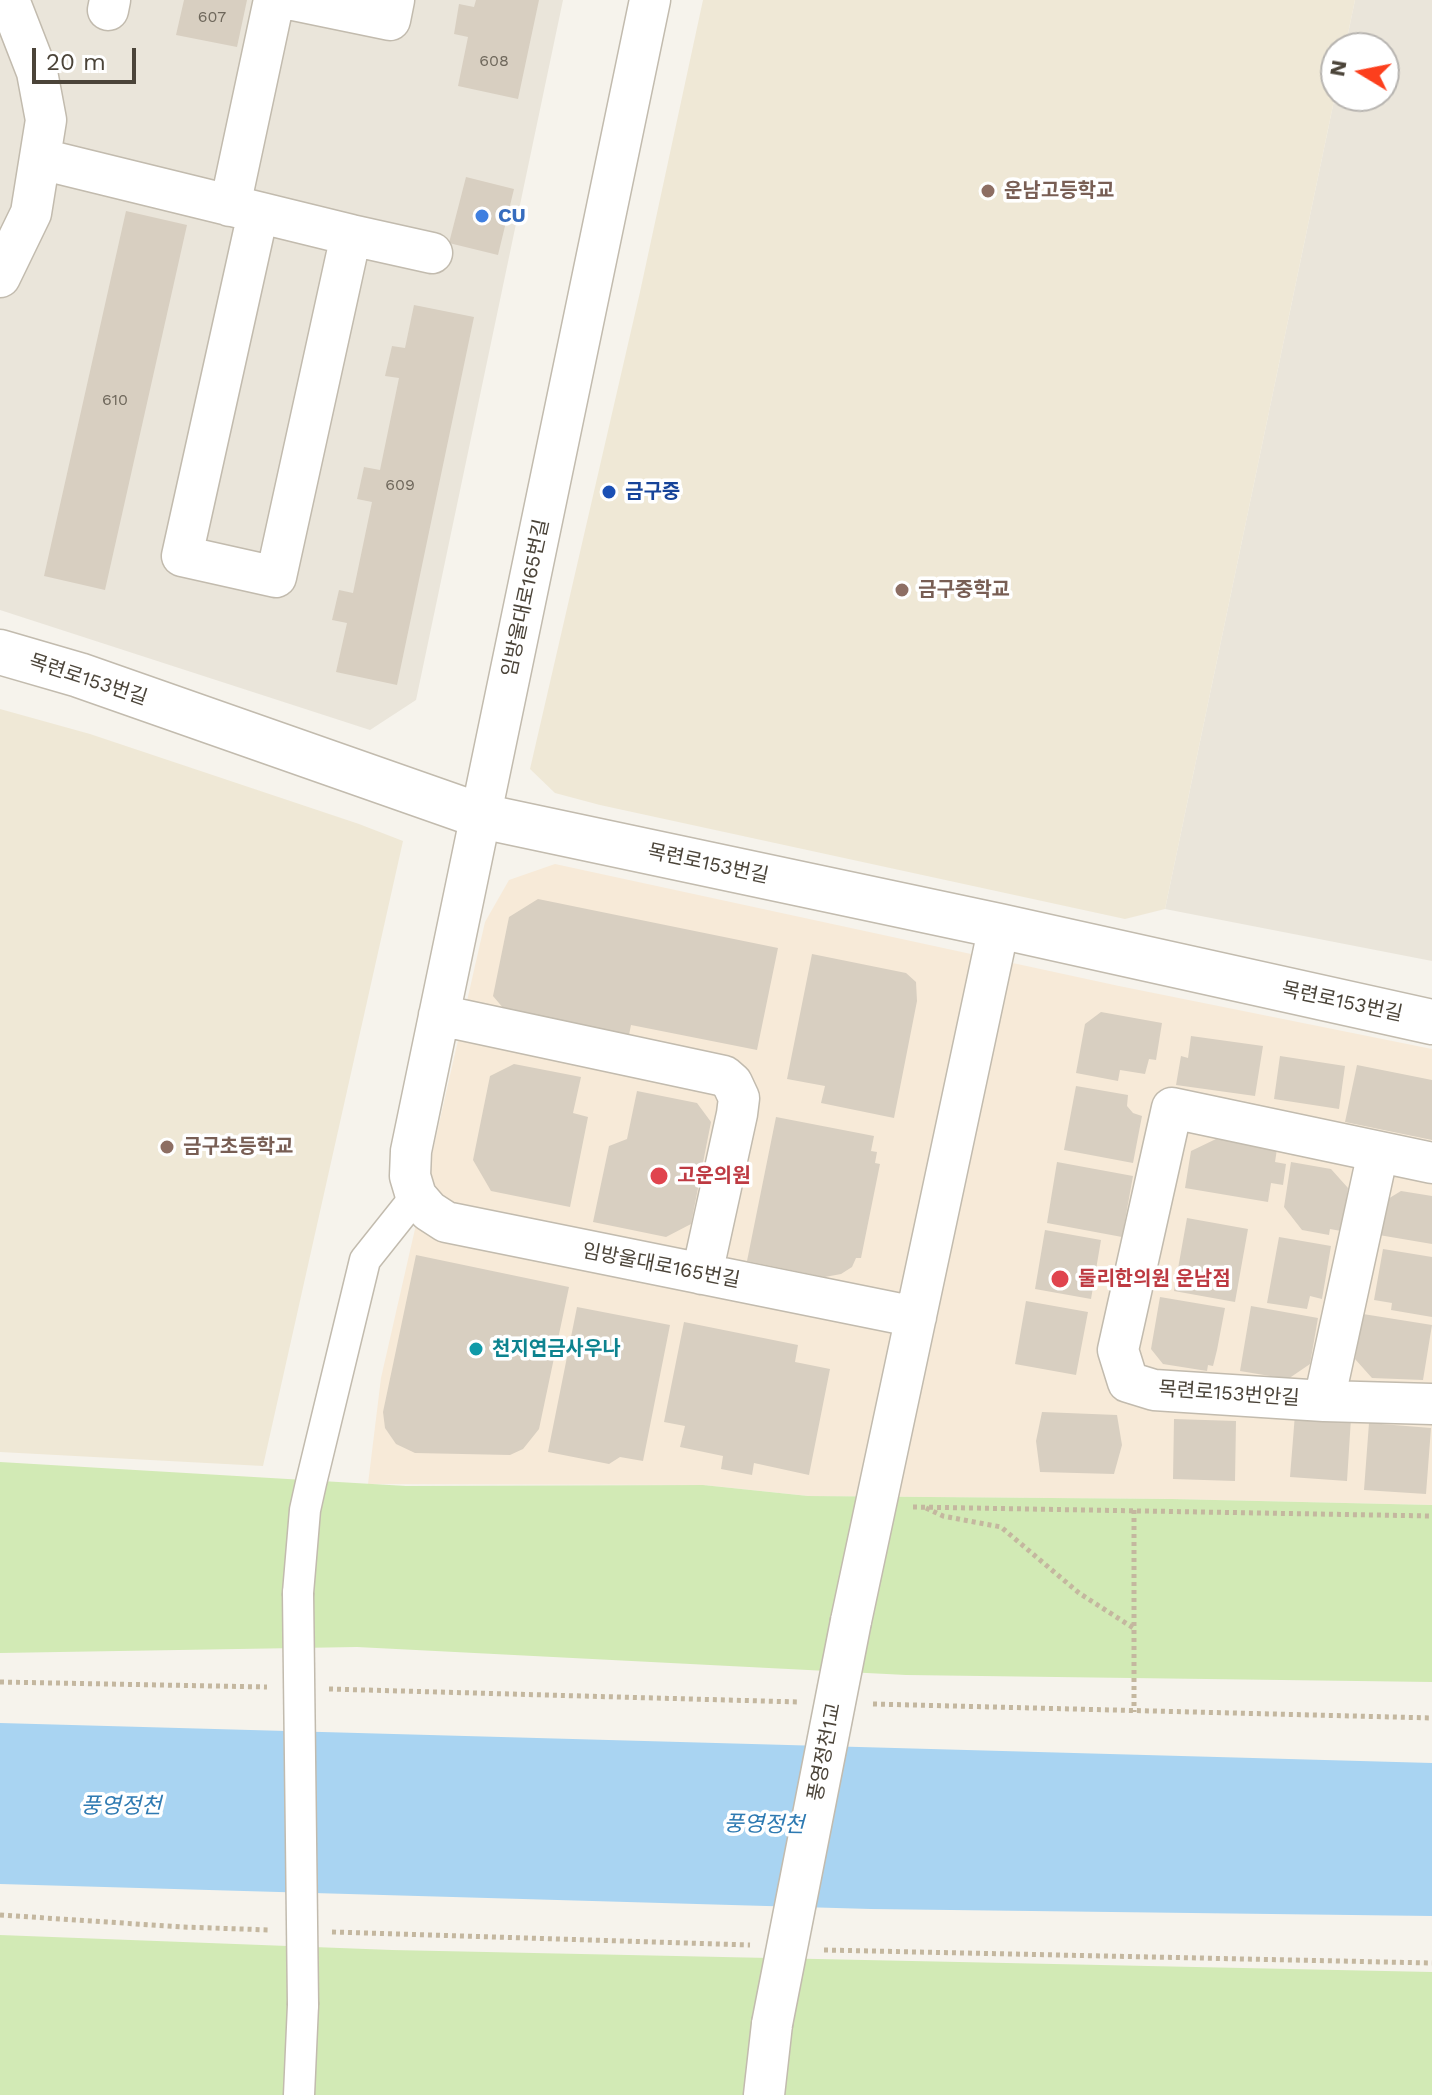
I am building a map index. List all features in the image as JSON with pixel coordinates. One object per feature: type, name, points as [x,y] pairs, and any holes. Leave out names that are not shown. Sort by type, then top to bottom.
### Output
[{"type":"street","points":[[0,277],[31,213],[46,120],[37,72],[9,0]]},
{"type":"street","points":[[274,0],[244,209],[182,556],[276,577],[351,235]]},
{"type":"street","points":[[293,0],[390,20],[394,0]]},
{"type":"street","name":"임방울대로165번길","points":[[650,0],[411,1151],[410,1176],[416,1196],[429,1211],[446,1222],[916,1317]]},
{"type":"street","points":[[41,159],[432,253]]},
{"type":"street","name":"목련로153번길","points":[[0,652],[79,675],[481,816],[1432,1022]]},
{"type":"street","name":"풍영정천1교","points":[[764,2095],[772,2024],[851,1621],[999,926]]},
{"type":"street","points":[[439,1015],[724,1076],[732,1083],[739,1098],[737,1114],[702,1274]]},
{"type":"street","name":"목련로153번안길","points":[[1324,1401],[1378,1152],[1172,1108],[1118,1350],[1128,1382],[1154,1390],[1324,1401],[1432,1404]]},
{"type":"street","points":[[1378,1152],[1432,1163]]},
{"type":"street","points":[[299,2095],[303,2005],[298,1593],[305,1510],[365,1260],[416,1196]]},
{"type":"path","points":[[875,1506],[1432,1516]]},
{"type":"path","points":[[924,1507],[943,1516],[1001,1527],[1079,1593],[1135,1629]]},
{"type":"path","points":[[1134,1510],[1134,1712]]},
{"type":"path","points":[[0,1682],[278,1688]]},
{"type":"path","points":[[324,1689],[800,1702]]},
{"type":"path","points":[[864,1704],[1432,1718]]},
{"type":"path","points":[[0,1915],[276,1930]]},
{"type":"path","points":[[322,1931],[758,1946]]},
{"type":"path","points":[[821,1949],[1432,1963]]},
{"type":"shaded area","points":[[0,0],[563,0],[416,700],[370,730],[0,610]]},
{"type":"shaded area","points":[[703,0],[1355,0],[1348,32],[1320,32],[1320,112],[1332,112],[1165,909],[1125,919],[600,805],[555,793],[530,769],[640,292]]},
{"type":"shaded area","points":[[1355,0],[1432,0],[1432,961],[1165,909],[1332,112],[1400,112],[1400,32],[1348,32]]},
{"type":"shaded area","name":"금구초등학교","points":[[0,709],[90,734],[403,841],[263,1466],[0,1452]]},
{"type":"shaded area","points":[[555,864],[1119,986],[1432,1049],[1432,1505],[808,1496],[703,1485],[368,1484],[381,1378],[485,922],[509,880]]},
{"type":"green space","points":[[0,1462],[406,1486],[703,1485],[808,1496],[1432,1505],[1432,1682],[906,1675],[357,1647],[0,1653]]},
{"type":"green space","points":[[0,1935],[392,1950],[1432,1972],[1432,2095],[0,2095]]},
{"type":"water","name":"풍영정천","points":[[0,1723],[1432,1763],[1432,1916],[871,1909],[0,1884]]},
{"type":"building","points":[[184,0],[247,0],[237,47],[176,35]]},
{"type":"building","points":[[476,0],[539,0],[518,99],[458,86],[468,37],[454,34],[459,4],[474,7]]},
{"type":"building","name":"CU","points":[[466,177],[514,189],[498,255],[449,243]]},
{"type":"building","points":[[126,211],[187,225],[105,590],[44,576]]},
{"type":"building","points":[[414,305],[474,317],[397,685],[336,672],[347,623],[332,620],[339,590],[353,593],[372,502],[357,499],[364,467],[380,470],[399,378],[385,376],[392,346],[405,348]]},
{"type":"building","points":[[538,899],[778,948],[757,1050],[631,1025],[628,1040],[510,1016],[493,996],[509,917]]},
{"type":"building","points":[[812,954],[906,973],[916,982],[917,1001],[894,1118],[821,1103],[825,1086],[787,1079]]},
{"type":"building","points":[[1101,1012],[1162,1023],[1156,1060],[1149,1059],[1145,1074],[1120,1070],[1118,1081],[1076,1073],[1085,1024]]},
{"type":"building","points":[[1191,1036],[1263,1046],[1255,1096],[1176,1085],[1181,1056],[1188,1058]]},
{"type":"building","points":[[1280,1056],[1345,1066],[1339,1109],[1274,1099]]},
{"type":"building","points":[[514,1064],[581,1077],[573,1113],[588,1117],[570,1207],[491,1191],[473,1160],[490,1076]]},
{"type":"building","points":[[1357,1065],[1432,1080],[1432,1140],[1345,1122]]},
{"type":"building","points":[[1076,1086],[1128,1095],[1127,1106],[1133,1113],[1142,1116],[1133,1163],[1064,1150]]},
{"type":"building","points":[[637,1091],[697,1103],[711,1122],[691,1224],[666,1237],[593,1222],[609,1146],[627,1139]]},
{"type":"building","points":[[776,1117],[874,1136],[871,1151],[877,1152],[875,1163],[880,1164],[861,1258],[856,1258],[852,1267],[841,1274],[825,1277],[747,1261]]},
{"type":"building","points":[[1216,1139],[1277,1149],[1275,1162],[1286,1164],[1283,1185],[1271,1183],[1268,1202],[1185,1188],[1191,1151]]},
{"type":"building","points":[[1057,1162],[1133,1176],[1122,1237],[1047,1223]]},
{"type":"building","points":[[1291,1162],[1331,1169],[1348,1188],[1341,1231],[1330,1229],[1329,1235],[1302,1230],[1284,1207]]},
{"type":"building","points":[[1401,1191],[1432,1196],[1432,1244],[1373,1234],[1378,1205]]},
{"type":"building","points":[[1187,1218],[1248,1229],[1235,1302],[1174,1291]]},
{"type":"building","points":[[1045,1230],[1101,1240],[1091,1299],[1035,1289]]},
{"type":"building","points":[[1279,1237],[1331,1246],[1322,1299],[1310,1296],[1307,1309],[1267,1303]]},
{"type":"building","points":[[1383,1249],[1432,1257],[1432,1317],[1391,1310],[1392,1303],[1374,1300]]},
{"type":"building","name":"천지연금사우나","points":[[416,1255],[569,1287],[539,1429],[523,1449],[510,1455],[415,1453],[396,1444],[385,1428],[383,1412]]},
{"type":"building","points":[[1160,1297],[1225,1308],[1213,1366],[1208,1365],[1207,1371],[1163,1364],[1151,1349]]},
{"type":"building","points":[[1026,1301],[1088,1312],[1076,1375],[1015,1364]]},
{"type":"building","points":[[1251,1306],[1318,1318],[1310,1364],[1288,1379],[1240,1371]]},
{"type":"building","points":[[577,1307],[670,1325],[643,1461],[620,1457],[609,1464],[548,1452]]},
{"type":"building","points":[[1363,1314],[1432,1325],[1423,1380],[1372,1378],[1355,1359]]},
{"type":"building","points":[[684,1322],[798,1345],[795,1362],[830,1369],[809,1475],[754,1463],[752,1475],[721,1469],[723,1456],[680,1447],[685,1426],[664,1422]]},
{"type":"building","points":[[1042,1412],[1117,1415],[1122,1445],[1114,1474],[1040,1472],[1036,1441]]},
{"type":"building","points":[[1295,1414],[1351,1418],[1347,1481],[1290,1477]]},
{"type":"building","points":[[1174,1419],[1236,1421],[1235,1481],[1173,1479]]},
{"type":"building","points":[[1369,1423],[1431,1428],[1426,1494],[1364,1490]]},
{"type":"place","name":"운남고등학교","points":[[988,191]]},
{"type":"place","name":"CU","points":[[482,216]]},
{"type":"place","name":"금구중","points":[[609,492]]},
{"type":"place","name":"금구중학교","points":[[902,590]]},
{"type":"place","name":"금구초등학교","points":[[167,1147]]},
{"type":"place","name":"고운의원","points":[[659,1176]]},
{"type":"place","name":"둘리한의원 운남점","points":[[1060,1279]]},
{"type":"place","name":"천지연금사우나","points":[[476,1349]]}]
